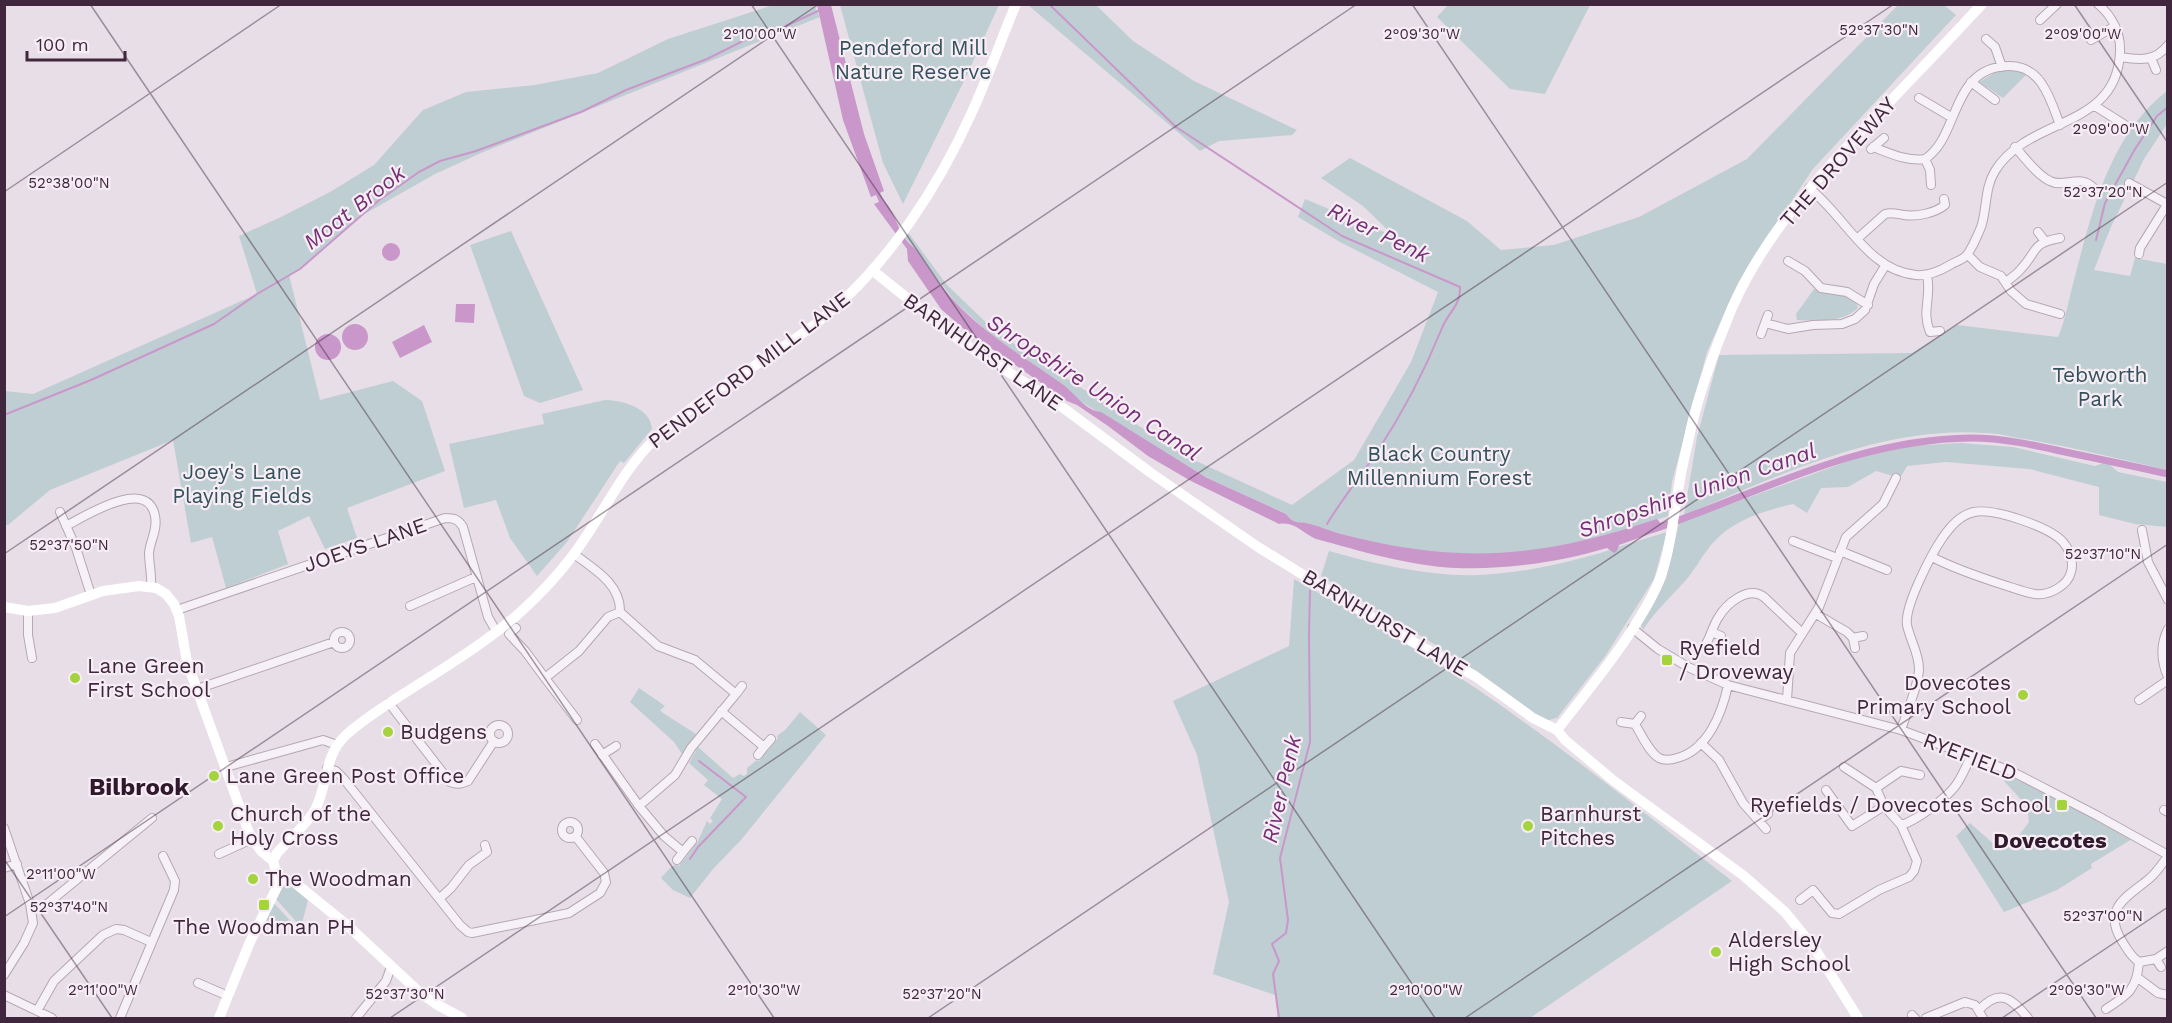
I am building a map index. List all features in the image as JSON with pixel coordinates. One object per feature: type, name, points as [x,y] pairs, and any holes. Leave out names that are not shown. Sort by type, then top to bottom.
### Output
[{"type":"street","name":"PENDEFORD MILL LANE","points":[[273,861],[277,853],[313,812],[337,745],[350,731],[496,631],[534,600],[574,554],[627,471],[656,438],[695,406],[817,323],[849,295],[872,270],[943,171],[961,135],[1016,4]]},
{"type":"street","name":"THE DROVEWAY","points":[[1557,730],[1632,628],[1656,587],[1664,566],[1698,399],[1732,308],[1753,267],[1797,201],[1982,4]]},
{"type":"street","points":[[2042,16],[2057,4]]},
{"type":"street","points":[[1809,188],[1833,211],[1870,254],[1885,266],[1905,273],[1927,275],[1968,255],[1982,225],[1989,184],[2005,157],[2026,140],[2095,106],[2109,88],[2116,74],[2120,57],[2120,42],[2115,26],[2098,4]]},
{"type":"street","points":[[2091,40],[2115,26]]},
{"type":"street","points":[[1986,39],[1995,47],[2002,66]]},
{"type":"street","points":[[2120,57],[2151,58],[2160,54],[2168,45]]},
{"type":"street","points":[[2151,58],[2156,70]]},
{"type":"street","points":[[1884,138],[1872,148],[1920,160],[1925,159],[1944,135],[1951,117],[1971,82],[1988,71],[2002,66],[2023,68],[2039,80],[2046,89],[2060,125]]},
{"type":"street","points":[[1971,82],[1995,100]]},
{"type":"street","points":[[1919,98],[1951,117]]},
{"type":"street","points":[[2095,106],[2125,125]]},
{"type":"street","points":[[2015,147],[2049,181],[2089,183],[2095,189]]},
{"type":"street","points":[[1925,159],[1930,170],[1931,185]]},
{"type":"street","points":[[2129,183],[2167,203],[2139,254]]},
{"type":"street","points":[[1857,239],[1882,215],[1890,212],[1900,218],[1918,216],[1941,208],[1945,205],[1944,199]]},
{"type":"street","points":[[2038,232],[2045,241]]},
{"type":"street","points":[[2006,282],[2023,268],[2032,252],[2045,241],[2060,238]]},
{"type":"street","points":[[1968,255],[1980,267],[1996,273],[2026,304],[2047,306],[2060,314]]},
{"type":"street","points":[[1788,261],[1805,271],[1821,288],[1847,292],[1868,305]]},
{"type":"street","points":[[1761,334],[1767,319],[1788,328],[1842,324],[1861,315],[1868,305],[1874,284],[1885,266]]},
{"type":"street","name":"BARNHURST LANE","points":[[872,270],[962,342],[1058,405],[1258,547],[1404,637],[1475,676],[1533,718],[1557,730],[1565,740],[1614,781],[1744,876],[1785,912],[1815,950],[1858,1018]]},
{"type":"street","points":[[1927,275],[1929,294],[1925,319],[1930,332],[1940,331]]},
{"type":"street","points":[[1787,700],[1789,657],[1816,614],[1846,537],[1853,528],[1883,504],[1896,478]]},
{"type":"street","points":[[66,526],[109,504],[134,498],[146,502],[151,506],[156,517],[149,554],[150,586]]},
{"type":"street","points":[[60,512],[92,595]]},
{"type":"street","points":[[1901,730],[1919,670],[1918,655],[1907,624],[1907,616],[1917,585],[1942,538],[1955,522],[1974,512],[2006,514],[2058,538],[2068,550],[2072,563],[2069,579],[2063,585],[2052,591],[2036,594],[1960,571],[1932,557]]},
{"type":"street","name":"JOEYS LANE","points":[[177,610],[445,518],[457,519],[463,527],[488,617],[496,631]]},
{"type":"street","points":[[2142,530],[2148,562],[2168,600]]},
{"type":"street","points":[[1793,541],[1887,570]]},
{"type":"street","points":[[574,554],[609,583],[619,602],[620,612],[658,646],[695,660],[736,694]]},
{"type":"street","points":[[410,606],[476,577]]},
{"type":"street","points":[[4,607],[28,610],[61,607],[92,595],[127,587],[150,586],[166,594],[177,610],[185,655],[252,839],[273,861],[278,878],[278,888],[250,942],[219,1018]]},
{"type":"street","points":[[1706,644],[1724,609],[1751,592],[1764,597],[1802,633]]},
{"type":"street","points":[[28,610],[28,635],[32,658]]},
{"type":"street","points":[[545,678],[579,651],[608,617],[620,612]]},
{"type":"street","points":[[1816,614],[1847,632],[1853,638],[1855,648]]},
{"type":"street","points":[[516,627],[506,637],[525,651],[578,720]]},
{"type":"street","name":"RYEFIELD","points":[[1632,628],[1658,649],[1688,667],[1728,685],[1901,730],[2013,772],[2115,824],[2168,856]]},
{"type":"street","points":[[2139,700],[2168,679],[2162,660],[2162,648],[2168,629]]},
{"type":"street","points":[[1712,632],[1721,636]]},
{"type":"street","points":[[1853,638],[1863,636]]},
{"type":"street","points":[[197,689],[334,642]]},
{"type":"street","points":[[1621,722],[1635,724],[1658,757],[1666,760],[1682,757],[1701,743],[1715,722],[1728,685]]},
{"type":"street","points":[[639,806],[675,776],[691,748],[742,686]]},
{"type":"street","points":[[389,703],[450,782],[455,784],[468,780],[494,741]]},
{"type":"street","points":[[721,711],[764,747]]},
{"type":"street","points":[[1635,724],[1641,716]]},
{"type":"street","points":[[758,755],[771,739]]},
{"type":"street","points":[[226,767],[322,740],[337,745]]},
{"type":"street","points":[[1701,743],[1719,760],[1743,803],[1766,829]]},
{"type":"street","points":[[595,744],[639,806],[664,836],[683,852]]},
{"type":"street","points":[[602,755],[616,746]]},
{"type":"street","points":[[1901,825],[1910,822],[1947,795],[1958,783],[1971,756]]},
{"type":"street","points":[[1800,900],[1813,891],[1832,913],[1839,914],[1879,890],[1909,877],[1916,866],[1917,856],[1901,825],[1884,806],[1876,788],[1844,767]]},
{"type":"street","points":[[327,768],[336,771],[343,778],[465,929],[472,933],[569,912],[600,893],[606,882],[604,873],[576,837]]},
{"type":"street","points":[[1876,788],[1901,771],[1920,774]]},
{"type":"street","points":[[1826,790],[1852,826],[1884,806]]},
{"type":"street","points":[[1759,820],[1768,814]]},
{"type":"street","points":[[31,909],[47,904],[152,818]]},
{"type":"street","points":[[4,828],[31,909],[33,923],[24,943],[4,975]]},
{"type":"street","points":[[219,854],[252,839]]},
{"type":"street","points":[[677,860],[692,842]]},
{"type":"street","points":[[440,898],[469,865],[489,850]]},
{"type":"street","points":[[120,1018],[175,885],[163,856]]},
{"type":"street","points":[[2139,962],[2131,955],[2119,936],[2116,929],[2116,915],[2124,897],[2152,877],[2168,856]]},
{"type":"street","points":[[4,868],[17,864]]},
{"type":"street","points":[[278,878],[294,882],[347,925],[427,998],[462,1018]]},
{"type":"street","points":[[37,1011],[54,981],[103,935],[116,929],[124,930],[152,942]]},
{"type":"street","points":[[2139,962],[2156,959],[2168,951]]},
{"type":"street","points":[[2156,959],[2161,967]]},
{"type":"street","points":[[2106,1010],[2125,997],[2138,978],[2139,962]]},
{"type":"street","points":[[356,1018],[386,981],[392,967]]},
{"type":"street","points":[[2138,978],[2158,993],[2168,995]]},
{"type":"street","points":[[198,984],[228,996]]},
{"type":"street","points":[[4,995],[52,1018]]},
{"type":"street","points":[[1979,1010],[1989,999],[2005,998],[2014,1001],[2028,1018]]},
{"type":"street","points":[[1926,1018],[1965,1002],[1979,1010],[1983,1018]]},
{"type":"green space","name":"Joey's Lane Playing Fields","points":[[773,5],[814,5],[820,17],[481,153],[435,174],[361,216],[300,269],[289,275],[320,400],[393,381],[422,401],[445,471],[347,508],[357,538],[325,549],[309,516],[278,531],[288,564],[226,588],[212,537],[191,543],[173,440],[50,490],[8,525],[5,525],[5,391],[33,394],[257,294],[239,236],[330,192],[374,165],[423,110],[466,92],[535,85],[598,73],[668,39]]},
{"type":"green space","name":"Pendeford Mill Nature Reserve","points":[[840,5],[999,5],[903,204],[883,163]]},
{"type":"green space","points":[[1028,5],[1096,5],[1133,41],[1194,81],[1297,130],[1292,135],[1219,141],[1200,151]]},
{"type":"green space","points":[[1448,5],[1590,5],[1545,94],[1510,89],[1437,17]]},
{"type":"green space","name":"Black Country Millennium Forest","points":[[1898,5],[1944,5],[1956,15],[1812,170],[1738,283],[1707,352],[1672,482],[1668,516],[1585,540],[1501,554],[1444,554],[1379,543],[1294,521],[1286,514],[1207,478],[1080,401],[1066,387],[991,335],[956,303],[904,236],[907,231],[947,285],[995,331],[1183,455],[1292,505],[1354,460],[1411,362],[1438,292],[1340,242],[1298,217],[1305,199],[1394,236],[1363,206],[1321,178],[1350,158],[1467,221],[1501,250],[1554,245],[1639,217],[1747,159]]},
{"type":"green space","points":[[2006,70],[2023,72],[2026,75],[2003,98],[1979,82],[1994,73]]},
{"type":"green space","name":"Tebworth Park","points":[[2167,91],[2167,124],[2144,159],[2110,229],[2094,270],[2130,276],[2135,258],[2167,264],[2167,470],[2079,449],[1999,434],[1945,433],[1906,437],[1830,457],[1684,515],[1697,437],[1719,355],[1912,353],[1957,325],[2058,337],[2088,228],[2106,177],[2131,130],[2147,109]]},
{"type":"green space","points":[[511,231],[583,390],[540,403],[524,396],[470,245]]},
{"type":"green space","points":[[1814,289],[1823,293],[1843,294],[1856,302],[1858,308],[1837,319],[1797,320],[1796,314]]},
{"type":"green space","points":[[605,400],[627,404],[641,411],[647,416],[652,429],[624,463],[620,461],[567,542],[537,576],[510,538],[496,500],[464,508],[449,444],[544,424],[542,414]]},
{"type":"green space","points":[[1961,443],[2013,447],[2095,466],[2103,463],[2109,464],[2118,472],[2167,482],[2167,527],[2135,524],[2099,515],[2099,487],[2029,469],[1946,462],[1907,466],[1900,478],[1876,471],[1848,487],[1821,488],[1807,513],[1793,504],[1757,514],[1726,531],[1716,539],[1689,576],[1643,630],[1641,625],[1666,579],[1679,523],[1865,455],[1907,446]]},
{"type":"green space","points":[[1667,532],[1654,579],[1606,655],[1557,718],[1544,721],[1439,647],[1321,576],[1329,551],[1403,569],[1442,574],[1479,575],[1529,570],[1610,550],[1617,551],[1618,547]]},
{"type":"green space","points":[[1294,579],[1410,646],[1477,689],[1574,759],[1732,881],[1530,1018],[1278,1018],[1275,995],[1213,974],[1229,902],[1197,755],[1173,701],[1289,646]]},
{"type":"green space","points":[[639,688],[665,706],[660,710],[663,713],[696,734],[682,754],[674,742],[630,702]]},
{"type":"green space","points":[[800,712],[826,735],[741,840],[713,869],[690,898],[673,890],[661,878],[676,864],[679,866],[697,843],[707,821],[710,824],[713,821],[710,818],[722,799],[704,785],[708,780],[689,763],[698,747],[733,778],[740,774],[744,776],[747,774],[747,768],[757,760],[759,761],[778,738],[777,736]]},
{"type":"green space","points":[[2007,775],[2132,839],[2091,864],[2092,868],[2057,890],[2004,912],[1956,836],[1970,823],[1996,846],[2018,837],[2029,822],[2027,806],[2004,781]]},
{"type":"green space","points":[[291,886],[308,900],[301,927],[276,899],[281,887]]},
{"type":"green space","points":[[272,901],[298,929],[280,924],[277,931],[262,925]]},
{"type":"shaded area","points":[[817,5],[831,5],[864,134],[884,191],[880,193],[900,231],[944,290],[967,314],[1065,386],[1090,408],[1101,412],[1207,478],[1286,514],[1294,521],[1384,544],[1424,550],[1500,553],[1575,542],[1657,519],[1663,526],[1661,530],[1619,545],[1614,553],[1607,548],[1552,561],[1513,566],[1438,567],[1385,557],[1316,539],[1290,524],[1279,524],[1191,481],[1148,456],[1108,426],[1067,401],[965,330],[941,309],[908,261],[907,249],[874,204],[879,202],[876,195],[871,197],[843,120]]},
{"type":"shaded area","points":[[387,243],[395,243],[400,248],[398,259],[387,261],[382,256],[382,248]]},
{"type":"shaded area","points":[[456,304],[475,304],[474,323],[455,322]]},
{"type":"shaded area","points":[[355,324],[364,328],[368,337],[364,346],[355,350],[346,346],[342,337],[346,328]]},
{"type":"shaded area","points":[[424,325],[432,342],[400,358],[392,342]]},
{"type":"shaded area","points":[[328,334],[337,338],[341,347],[337,356],[328,360],[319,356],[315,347],[319,338]]},
{"type":"waterway","name":"River Penk","points":[[1049,4],[1176,127],[1342,236],[1460,287],[1456,304],[1404,407],[1377,452],[1327,524]]},
{"type":"waterway","name":"Moat Brook","points":[[4,415],[91,380],[214,324],[257,294],[300,269],[378,201],[419,172],[440,161],[476,151],[581,112],[626,90],[707,59],[751,37],[771,33],[820,10]]},
{"type":"waterway","points":[[2096,240],[2105,203],[2135,149],[2157,116],[2168,107]]},
{"type":"waterway","name":"Shropshire Union Canal","points":[[1654,529],[1809,470],[1888,448],[1929,441],[1971,438],[2007,441],[2168,474]]},
{"type":"waterway","name":"River Penk","points":[[1279,1018],[1273,974],[1279,961],[1272,944],[1286,933],[1288,920],[1280,858],[1310,742],[1310,591]]},
{"type":"waterway","points":[[690,859],[698,847],[746,797],[699,761]]},
{"type":"place","name":"Ryefield / Droveway","points":[[1667,660]]},
{"type":"place","name":"Lane Green First School","points":[[75,678]]},
{"type":"place","name":"Dovecotes Primary School","points":[[2023,695]]},
{"type":"place","name":"Budgens","points":[[388,732]]},
{"type":"place","name":"Lane Green Post Office","points":[[214,776]]},
{"type":"place","name":"Ryefields / Dovecotes School","points":[[2062,805]]},
{"type":"place","name":"Church of the Holy Cross","points":[[218,826]]},
{"type":"place","name":"Barnhurst Pitches","points":[[1528,826]]},
{"type":"place","name":"The Woodman","points":[[253,879]]},
{"type":"place","name":"The Woodman PH","points":[[264,905]]},
{"type":"place","name":"Aldersley High School","points":[[1716,952]]},
{"type":"district","name":"Bilbrook","points":[[139,787]]},
{"type":"district","name":"Dovecotes","points":[[2050,840]]}]
